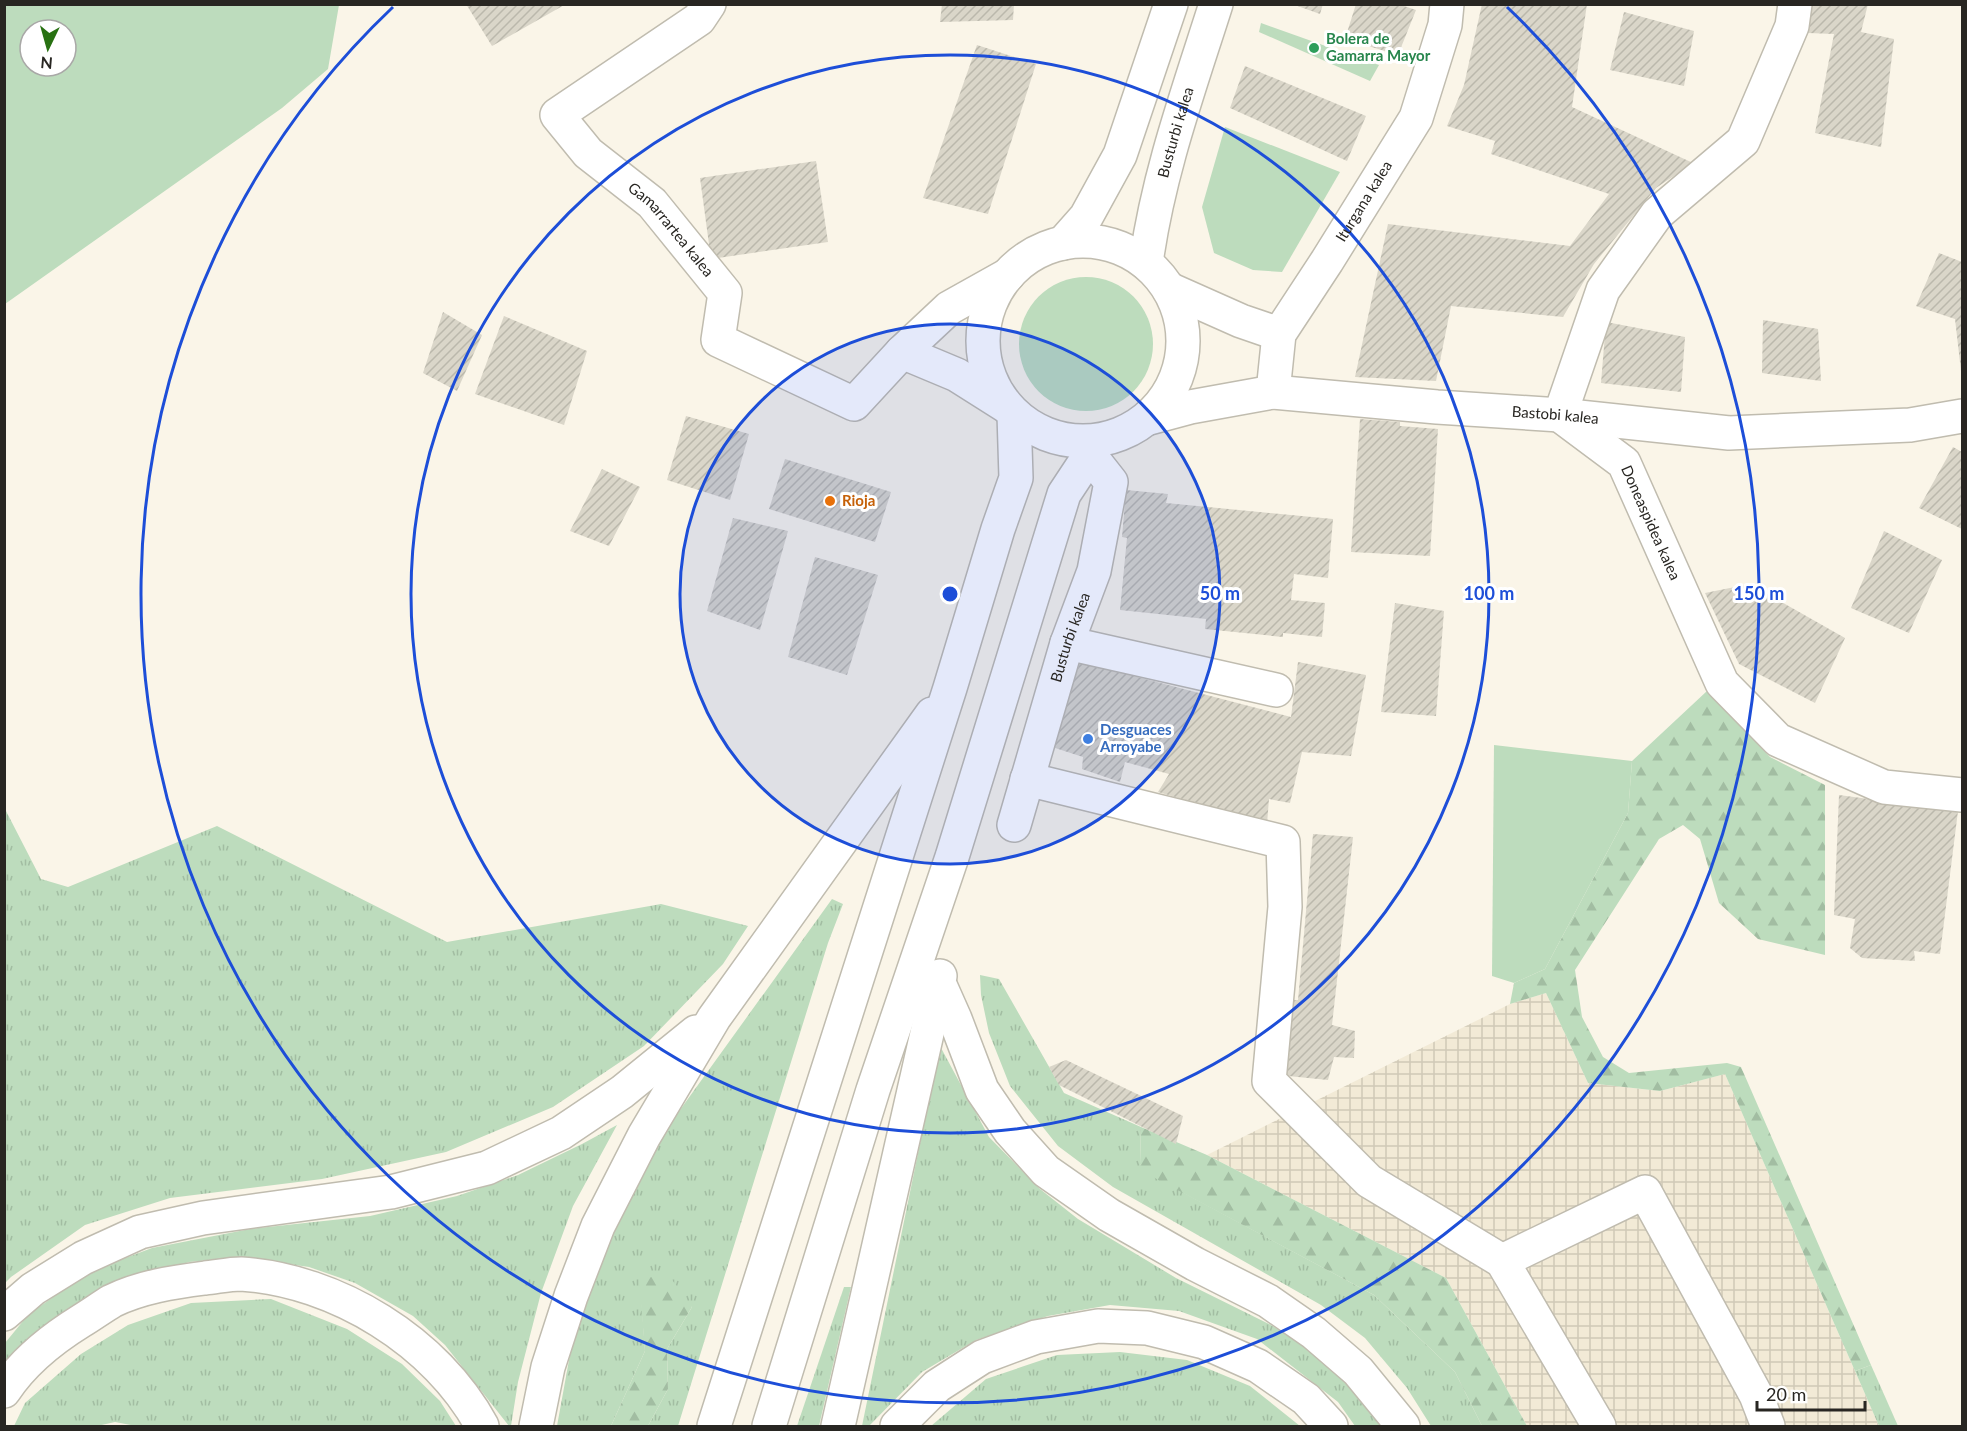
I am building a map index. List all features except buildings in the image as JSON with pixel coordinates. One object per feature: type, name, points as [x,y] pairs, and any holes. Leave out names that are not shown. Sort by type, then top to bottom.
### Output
[{"type":"main road","name":"Gamarrartea kalea","points":[[709,4],[699,19],[557,115],[588,153],[652,203],[725,293],[718,340],[854,404],[902,352],[949,308],[1008,275]]},
{"type":"main road","points":[[1063,243],[1086,217],[1120,155],[1171,4]]},
{"type":"main road","name":"Busturbi kalea","points":[[1146,263],[1152,222],[1176,131],[1216,4]]},
{"type":"main road","name":"Iturgana kalea","points":[[1273,392],[1279,334],[1416,117],[1445,25],[1447,4]]},
{"type":"main road","points":[[1560,414],[1603,290],[1657,214],[1743,141],[1792,26],[1795,4]]},
{"type":"main road","points":[[714,1426],[950,688],[998,529],[1017,478],[1010,410],[988,375],[983,340],[989,305],[1008,275],[1024,261],[1042,250],[1063,243],[1092,241],[1121,248],[1146,263],[1169,289],[1182,322],[1183,357],[1171,391],[1149,418],[1125,433],[1094,447],[1064,494],[952,857],[873,1090],[769,1426]]},
{"type":"main road","points":[[1169,289],[1241,321],[1279,334]]},
{"type":"main road","points":[[902,352],[957,375],[1010,410],[1032,428],[1053,438],[1094,447]]},
{"type":"main road","name":"Bastobi kalea","points":[[1149,418],[1190,407],[1273,392],[1437,407],[1560,414],[1729,433],[1910,425],[1962,416]]},
{"type":"main road","name":"Doneaspidea kalea","points":[[1560,414],[1624,463],[1722,683],[1778,740],[1884,787],[1962,795]]},
{"type":"main road","name":"Busturbi kalea","points":[[1014,825],[1067,643],[1094,571],[1111,482],[1094,447]]},
{"type":"main road","points":[[1067,643],[1276,690]]},
{"type":"main road","points":[[536,1426],[548,1367],[571,1296],[598,1226],[644,1136],[714,1018],[950,688]]},
{"type":"main road","points":[[1027,779],[1283,842],[1285,907],[1269,1081],[1369,1181],[1502,1262],[1599,1426]]},
{"type":"main road","points":[[838,1426],[939,983],[952,857]]},
{"type":"main road","points":[[939,983],[982,1090],[1010,1131],[1046,1171],[1109,1215],[1195,1264],[1268,1301],[1314,1333],[1358,1371],[1402,1426]]},
{"type":"main road","points":[[4,1314],[33,1289],[83,1258],[140,1233],[203,1218],[391,1192],[486,1168],[561,1133],[622,1092],[714,1018]]},
{"type":"main road","points":[[1502,1262],[1645,1192],[1756,1395],[1768,1426]]},
{"type":"main road","points":[[4,1391],[41,1350],[112,1302],[149,1287],[239,1274],[288,1281],[328,1294],[368,1312],[411,1342],[443,1373],[482,1426]]},
{"type":"main road","points":[[897,1426],[937,1386],[982,1357],[1036,1337],[1098,1326],[1147,1328],[1204,1342],[1258,1366],[1306,1400],[1331,1426]]},
{"type":"shaded area","points":[[1546,993],[1588,1083],[1660,1091],[1725,1074],[1879,1426],[1527,1426],[1446,1278],[1207,1155],[1510,1004]]},
{"type":"green space","points":[[5,4],[339,4],[328,69],[282,108],[5,304]]},
{"type":"green space","name":"Bolera de Gamarra Mayor","points":[[1261,23],[1379,65],[1370,81],[1259,32]]},
{"type":"green space","points":[[1225,127],[1340,172],[1282,272],[1253,270],[1214,253],[1202,207]]},
{"type":"green space","points":[[1086,277],[1112,282],[1133,297],[1148,318],[1153,344],[1148,370],[1133,391],[1112,406],[1086,411],[1060,406],[1039,391],[1024,370],[1019,344],[1024,318],[1039,297],[1060,282]]},
{"type":"green space","points":[[1707,691],[1770,757],[1825,785],[1825,955],[1758,939],[1719,903],[1700,839],[1683,825],[1659,839],[1575,970],[1582,1017],[1603,1057],[1629,1073],[1727,1063],[1741,1067],[1871,1365],[1855,1371],[1725,1074],[1660,1091],[1588,1083],[1546,993],[1510,1004],[1514,983],[1545,969],[1628,813],[1632,761]]},
{"type":"green space","points":[[1494,745],[1632,761],[1628,813],[1545,969],[1514,983],[1492,976]]},
{"type":"green space","points":[[5,809],[41,879],[68,887],[217,826],[447,942],[661,904],[748,926],[723,964],[644,1046],[553,1107],[446,1152],[322,1179],[170,1198],[85,1225],[5,1283]]},
{"type":"green space","points":[[832,899],[843,904],[828,943],[678,1426],[648,1426],[668,1389],[667,1349],[692,1307],[640,1280],[645,1351],[611,1426],[557,1426],[573,1338],[609,1235],[672,1121]]},
{"type":"green space","points":[[980,975],[999,979],[1064,1093],[1141,1127],[1140,1164],[1184,1193],[1374,1295],[1455,1372],[1482,1426],[1431,1426],[1407,1388],[1365,1338],[1321,1305],[1113,1187],[1058,1146],[1010,1086],[989,1033],[981,995]]},
{"type":"green space","points":[[940,1046],[989,1137],[1040,1189],[1078,1219],[1176,1278],[1271,1325],[1327,1360],[1383,1426],[1355,1426],[1338,1402],[1257,1339],[1179,1311],[1110,1305],[1048,1316],[976,1340],[922,1372],[869,1426],[862,1426]]},
{"type":"green space","points":[[617,1125],[573,1206],[541,1293],[518,1382],[511,1426],[445,1345],[413,1316],[355,1283],[309,1267],[241,1257],[189,1262],[135,1280],[5,1369],[5,1343],[28,1315],[88,1272],[152,1248],[250,1229],[370,1216],[457,1196],[518,1175]]},
{"type":"green space","points":[[1141,1127],[1207,1155],[1446,1278],[1527,1426],[1482,1426],[1455,1372],[1374,1295],[1153,1177],[1140,1164]]},
{"type":"green space","points":[[667,1273],[692,1307],[667,1349],[668,1389],[648,1426],[611,1426],[645,1351],[639,1280]]},
{"type":"green space","points":[[844,1287],[851,1287],[819,1426],[797,1426]]},
{"type":"green space","points":[[271,1299],[347,1329],[402,1364],[440,1401],[456,1426],[136,1426],[115,1422],[97,1426],[14,1426],[25,1403],[81,1354],[128,1325],[191,1303]]},
{"type":"green space","points":[[1120,1352],[1187,1360],[1250,1386],[1300,1426],[931,1426],[986,1379],[1057,1355]]},
{"type":"green space","points":[[1871,1365],[1898,1426],[1879,1426],[1855,1371]]},
{"type":"place","name":"Bolera de Gamarra Mayor","points":[[1314,48]]},
{"type":"place","name":"Rioja","points":[[830,501]]},
{"type":"place","name":"Desguaces Arroyabe","points":[[1088,739]]}]
